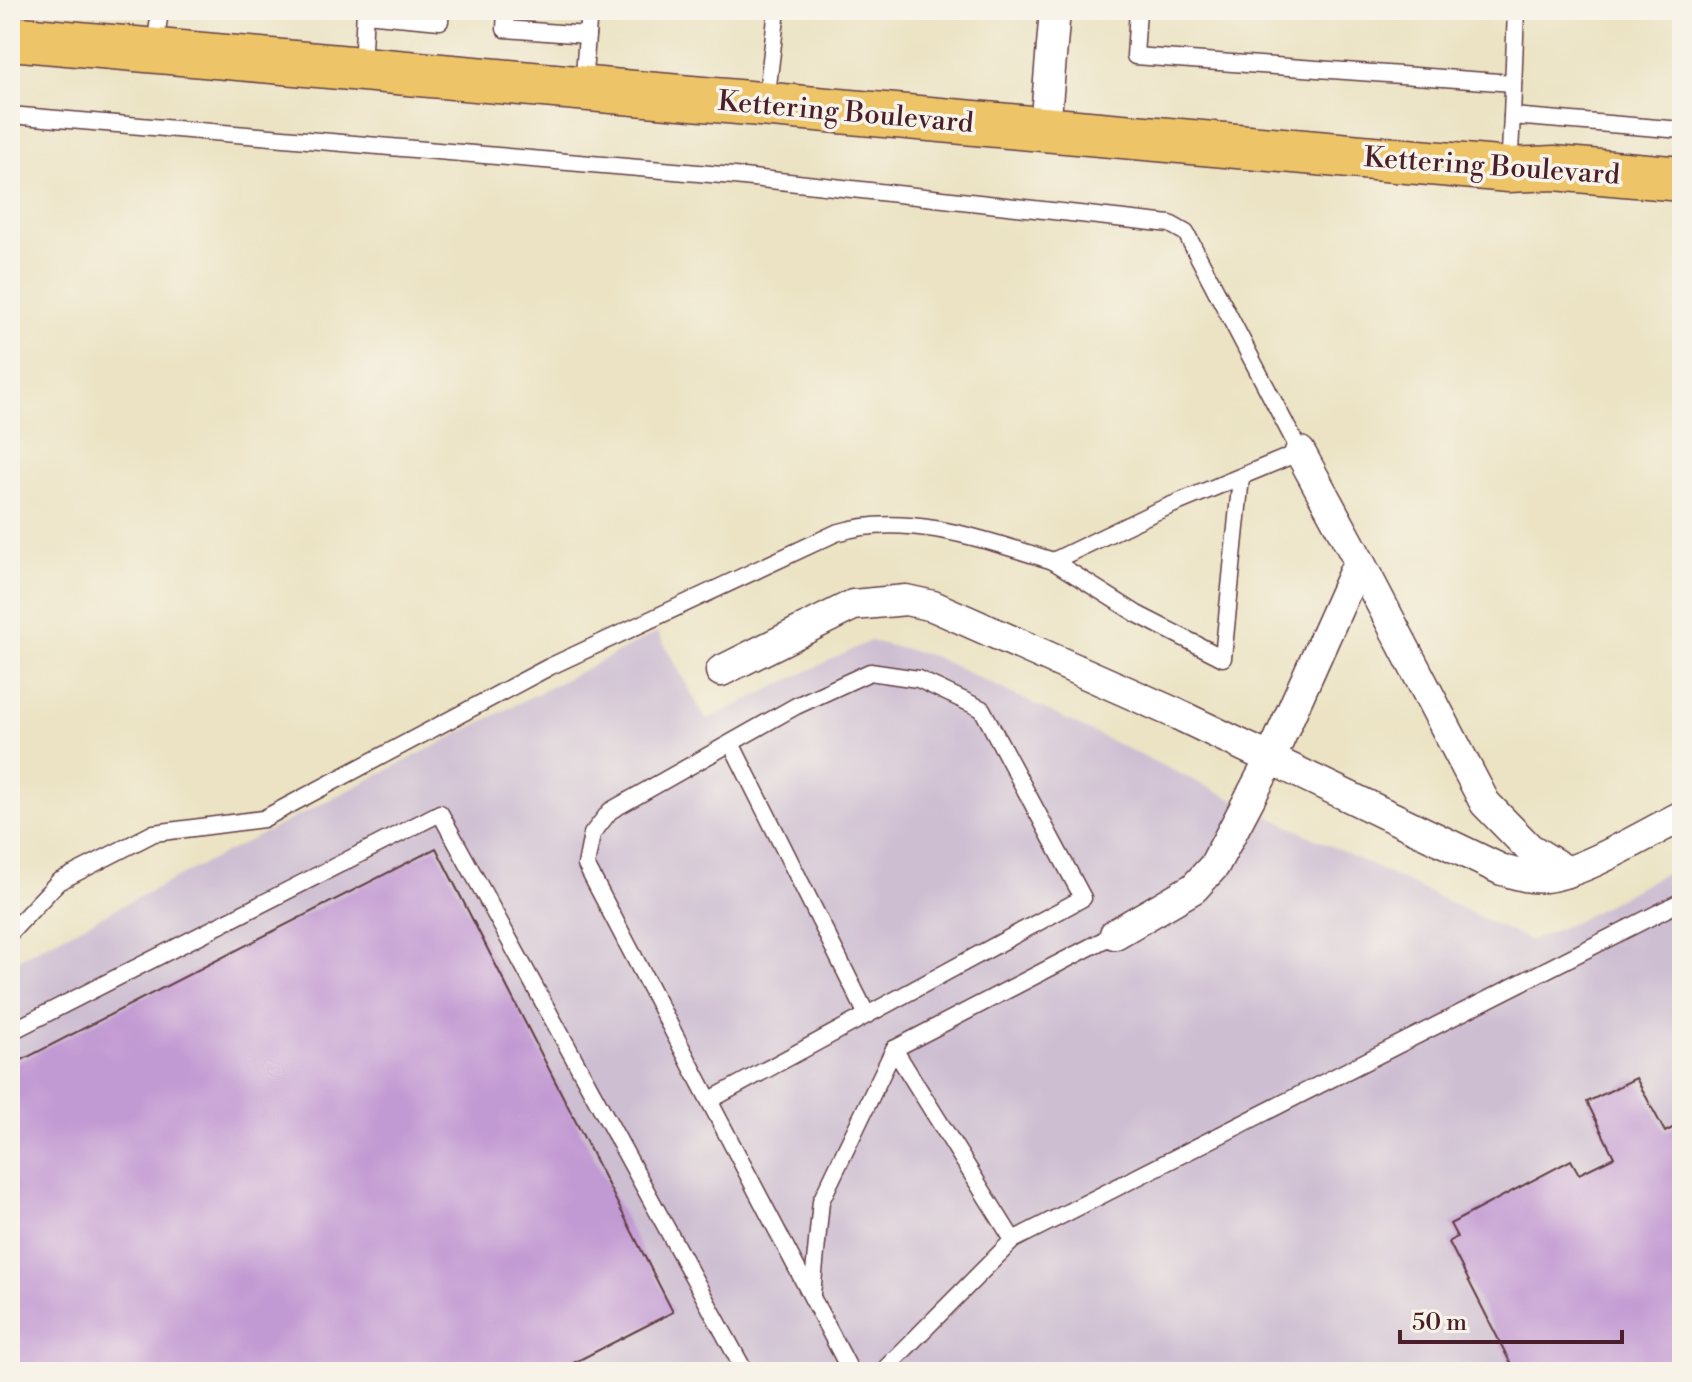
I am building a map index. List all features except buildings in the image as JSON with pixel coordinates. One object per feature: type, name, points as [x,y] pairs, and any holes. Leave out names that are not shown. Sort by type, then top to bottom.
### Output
[{"type":"main road","name":"Kettering Boulevard","points":[[10,38],[157,30],[362,69],[1509,170],[1554,168],[1682,179]]},
{"type":"street","points":[[1045,128],[1055,10]]},
{"type":"street","points":[[1300,452],[1485,803],[1529,848],[1568,872]]},
{"type":"street","points":[[1115,934],[1194,888],[1214,866],[1270,760],[1359,561]]},
{"type":"street","points":[[721,671],[853,605],[906,600],[933,606],[1502,870],[1544,877],[1568,872],[1682,816]]},
{"type":"lane","points":[[362,69],[365,12],[440,21],[441,10]]},
{"type":"lane","points":[[506,10],[505,29],[587,35]]},
{"type":"lane","points":[[582,88],[589,10]]},
{"type":"lane","points":[[766,104],[777,10]]},
{"type":"lane","points":[[1138,10],[1135,56],[1513,83]]},
{"type":"lane","points":[[1509,170],[1516,10]]},
{"type":"lane","points":[[10,115],[734,176],[1170,224],[1186,233],[1300,452],[1053,561]]},
{"type":"lane","points":[[1512,116],[1682,130]]},
{"type":"lane","points":[[10,933],[58,882],[154,833],[263,819],[549,667],[836,533],[861,525],[901,526],[984,539],[1053,561],[1137,614],[1223,658],[1241,477]]},
{"type":"lane","points":[[712,1099],[1083,898],[982,709],[918,679],[870,672],[796,706],[610,811],[592,834],[586,865],[712,1099],[851,1372]]},
{"type":"lane","points":[[731,743],[867,1015]]},
{"type":"lane","points":[[10,1032],[440,813],[745,1372]]},
{"type":"lane","points":[[882,1372],[1013,1240],[1682,901]]},
{"type":"lane","points":[[812,1296],[821,1201],[894,1049],[1115,934]]},
{"type":"lane","points":[[894,1049],[1013,1240]]},
{"type":"shaded area","points":[[658,632],[706,720],[870,641],[933,656],[1530,941],[1575,922],[1682,864],[1682,1372],[10,1372],[10,963]]}]
